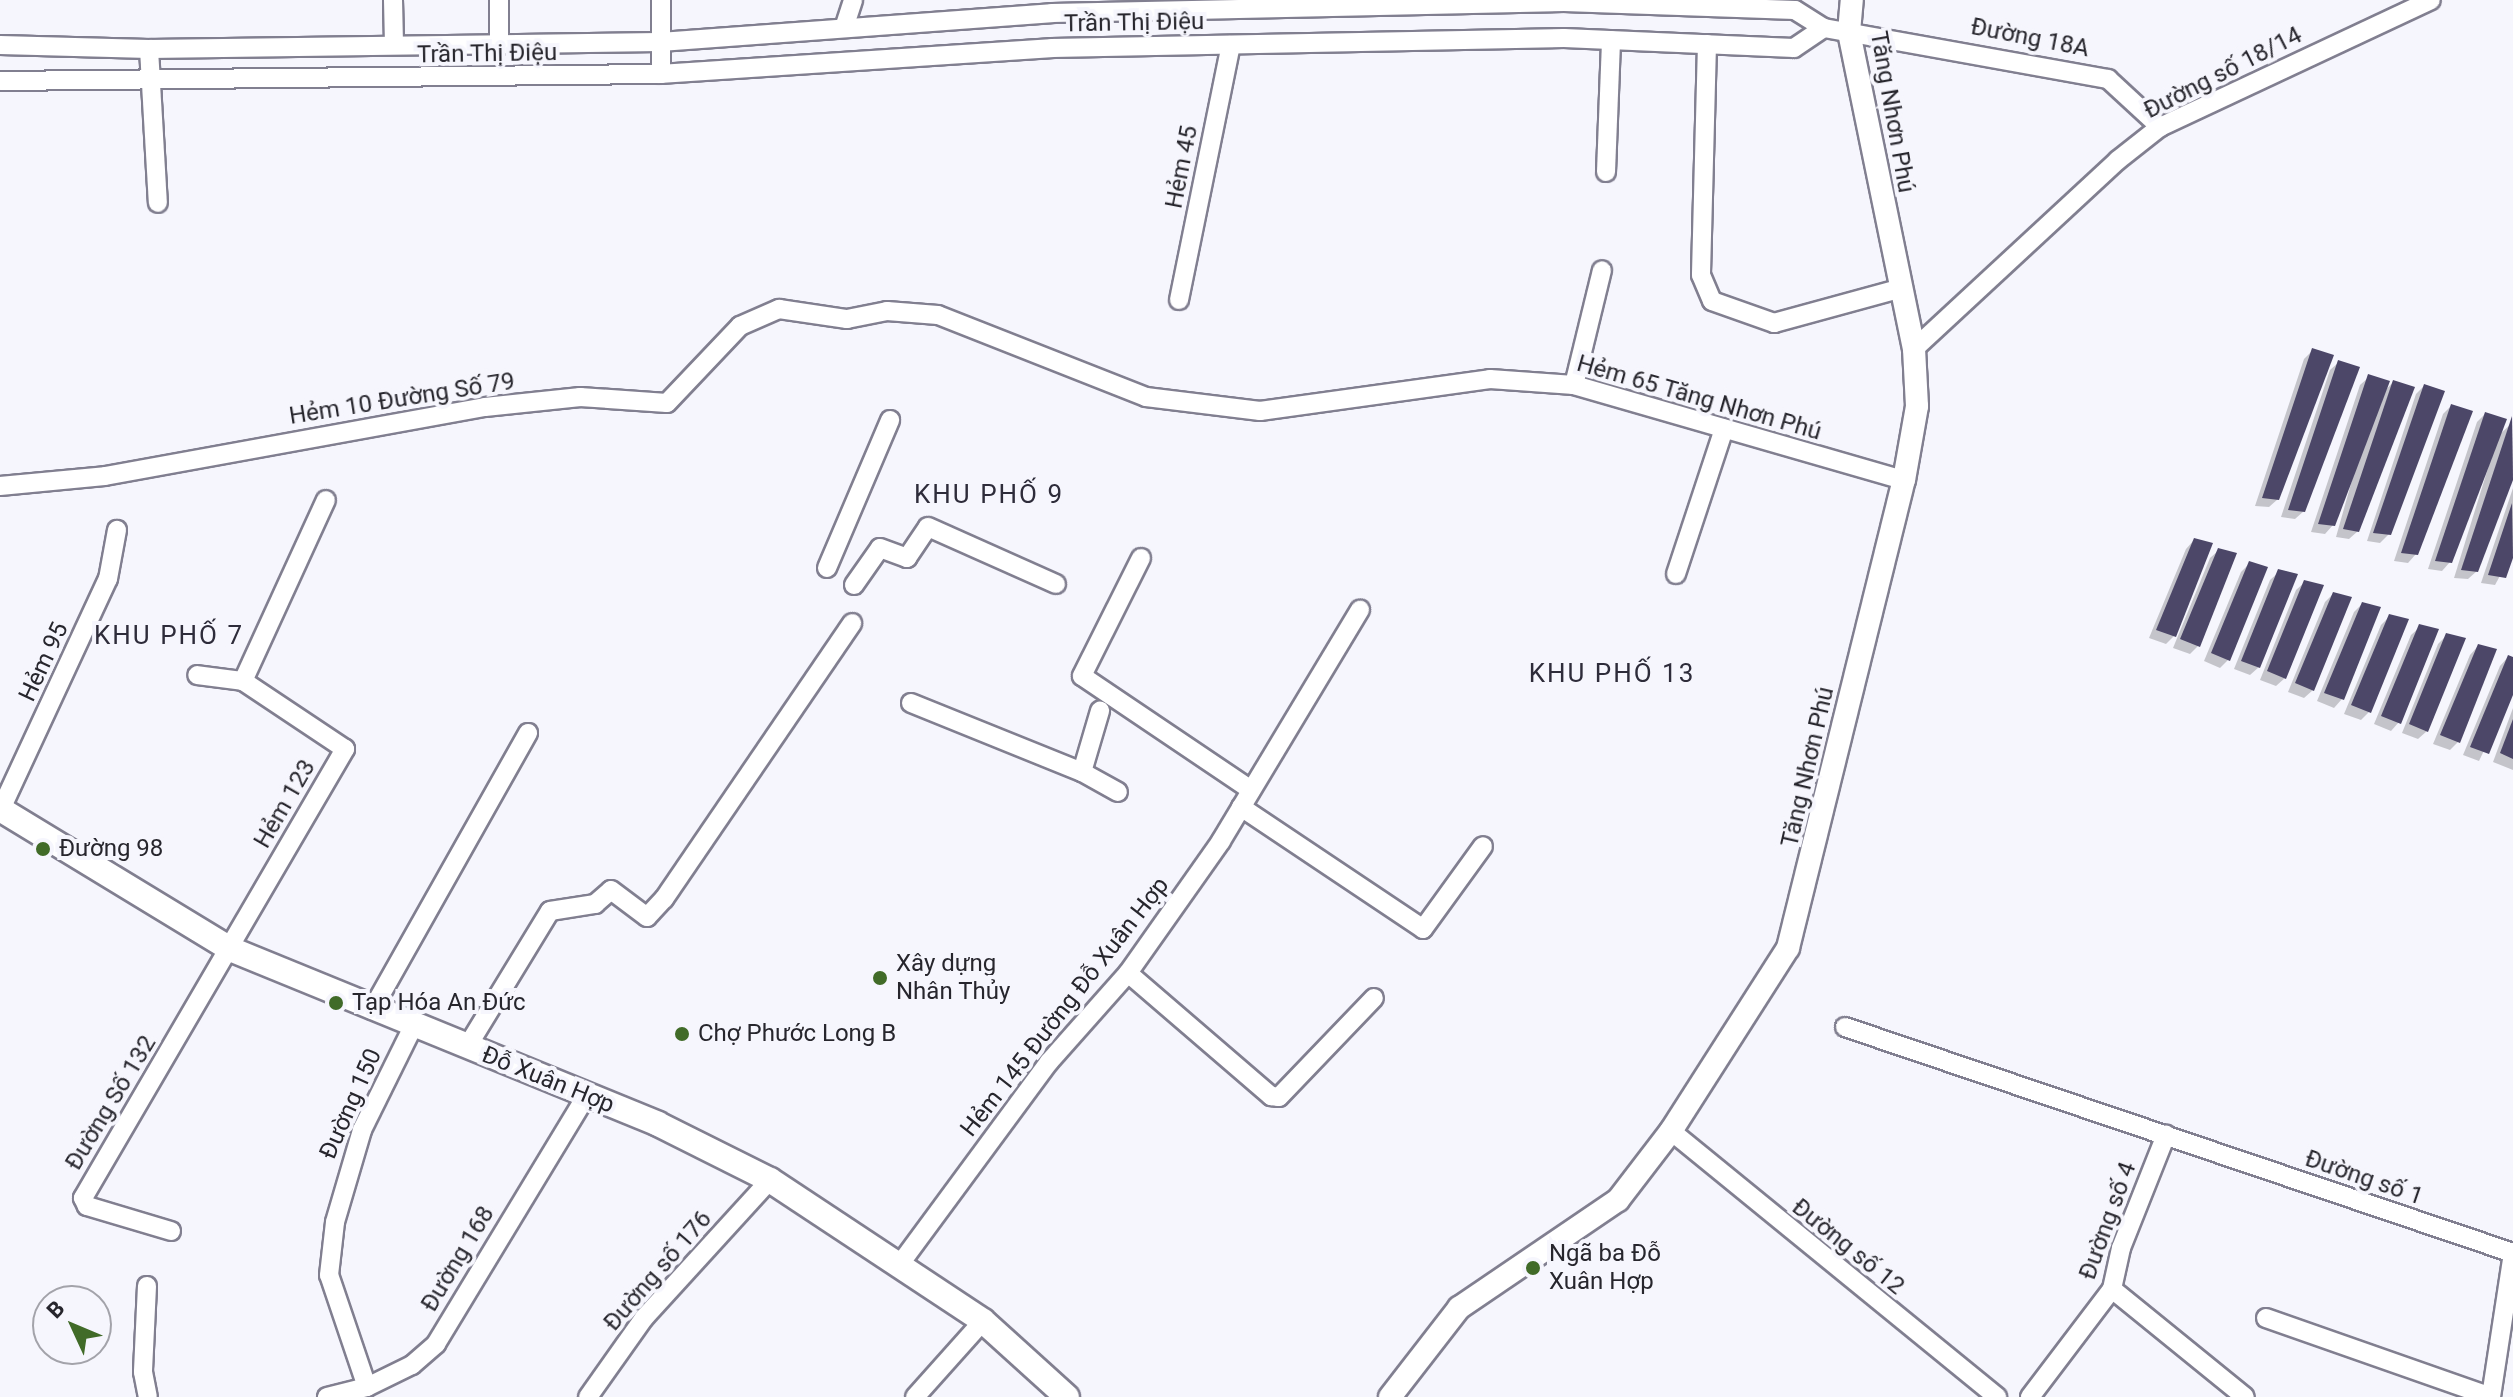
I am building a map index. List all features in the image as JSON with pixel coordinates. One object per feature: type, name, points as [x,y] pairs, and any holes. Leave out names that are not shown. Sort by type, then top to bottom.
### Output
[{"type":"main road","name":"Đỗ Xuân Hợp","points":[[0,809],[230,949],[413,1027],[587,1095],[770,1180],[983,1321],[1067,1397]]},
{"type":"street","points":[[393,0],[394,45]]},
{"type":"street","points":[[499,0],[499,46]]},
{"type":"street","points":[[661,0],[661,74]]},
{"type":"street","points":[[845,25],[853,0]]},
{"type":"street","name":"Tăng Nhơn Phú","points":[[1390,1397],[1418,1355],[1459,1308],[1618,1200],[1671,1131],[1788,948],[1904,480],[1917,406],[1914,349],[1898,289],[1849,32],[1852,0]]},
{"type":"street","name":"Đường số 18/14","points":[[1914,349],[2118,160],[2160,127],[2431,0]]},
{"type":"street","points":[[1564,1],[1564,38]]},
{"type":"street","name":"Trần Thị Điệu","points":[[0,45],[149,49],[659,42],[845,25],[1159,5],[1564,1],[1795,10],[1824,28],[1794,48],[1564,38],[1052,48],[661,74],[153,84],[0,81]]},
{"type":"street","points":[[1052,13],[1052,48]]},
{"type":"street","name":"Đường 18A","points":[[1824,28],[2108,79],[2160,127]]},
{"type":"street","points":[[1606,172],[1611,40]]},
{"type":"street","points":[[1707,44],[1701,275],[1708,296],[1722,308],[1774,323],[1898,289]]},
{"type":"street","name":"Hẻm 45","points":[[1179,300],[1231,45]]},
{"type":"street","points":[[149,49],[158,203]]},
{"type":"street","points":[[1574,385],[1602,270]]},
{"type":"street","name":"Hẻm 65 Tăng Nhơn Phú","points":[[779,309],[847,319],[887,311],[938,315],[1146,397],[1260,411],[1490,379],[1574,385],[1904,480]]},
{"type":"street","name":"Hẻm 10 Đường Số 79","points":[[0,486],[105,476],[485,407],[580,397],[667,403],[740,326],[779,309]]},
{"type":"street","points":[[827,568],[890,420]]},
{"type":"street","points":[[1676,574],[1724,429]]},
{"type":"street","points":[[243,681],[326,500]]},
{"type":"street","points":[[854,585],[880,548],[907,558],[928,527],[1056,584]]},
{"type":"street","name":"Hẻm 95","points":[[0,809],[108,579],[117,530]]},
{"type":"street","points":[[1141,558],[1082,676],[1423,929],[1483,846]]},
{"type":"street","name":"Hẻm 145 Đường Đỗ Xuân Hợp","points":[[900,1264],[1049,1062],[1128,973],[1246,799],[1360,610]]},
{"type":"street","points":[[467,1047],[550,911],[595,904],[611,890],[647,917],[664,899],[852,623]]},
{"type":"street","name":"Hẻm 123","points":[[197,675],[243,681],[345,749],[230,949]]},
{"type":"street","points":[[911,703],[1082,772],[1118,792]]},
{"type":"street","points":[[1082,772],[1100,711]]},
{"type":"street","points":[[372,1010],[528,733]]},
{"type":"street","name":"Đường Số 132","points":[[171,1231],[87,1206],[83,1198],[230,949]]},
{"type":"street","points":[[1128,973],[1271,1096],[1279,1097],[1374,998]]},
{"type":"street","name":"Đường 150","points":[[367,1387],[329,1275],[335,1222],[362,1130],[413,1027]]},
{"type":"street","name":"Đường số 1","points":[[1845,1027],[2062,1103],[2166,1135],[2513,1253],[2491,1397]]},
{"type":"street","name":"Đường 168","points":[[327,1397],[367,1387],[412,1365],[436,1344],[587,1095]]},
{"type":"street","name":"Đường số 12","points":[[1671,1131],[1997,1397]]},
{"type":"street","name":"Đường số 4","points":[[2030,1397],[2112,1289],[2121,1248],[2166,1135]]},
{"type":"street","name":"Đường số 176","points":[[588,1397],[644,1318],[770,1180]]},
{"type":"street","points":[[147,1286],[143,1372],[148,1397]]},
{"type":"street","points":[[2112,1289],[2245,1397]]},
{"type":"street","points":[[2266,1318],[2491,1397]]},
{"type":"street","points":[[915,1397],[983,1321]]},
{"type":"building","points":[[2312,348],[2334,355],[2279,500],[2262,498]]},
{"type":"building","points":[[2338,360],[2360,367],[2305,512],[2288,510]]},
{"type":"building","points":[[2368,374],[2390,381],[2335,526],[2318,524]]},
{"type":"building","points":[[2393,380],[2415,387],[2359,532],[2343,529]]},
{"type":"building","points":[[2424,384],[2445,391],[2391,535],[2373,533]]},
{"type":"building","points":[[2451,404],[2473,411],[2418,555],[2401,553]]},
{"type":"building","points":[[2485,412],[2507,419],[2452,563],[2435,561]]},
{"type":"building","points":[[2512,416],[2513,480],[2478,572],[2461,570]]},
{"type":"building","points":[[2512,503],[2513,558],[2506,578],[2488,575]]},
{"type":"building","points":[[2194,538],[2213,543],[2176,637],[2156,630]]},
{"type":"building","points":[[2218,548],[2237,553],[2200,647],[2180,639]]},
{"type":"building","points":[[2249,561],[2268,567],[2230,661],[2211,653]]},
{"type":"building","points":[[2278,569],[2298,574],[2260,668],[2241,661]]},
{"type":"building","points":[[2304,580],[2324,585],[2286,679],[2267,671]]},
{"type":"building","points":[[2333,592],[2352,597],[2314,691],[2295,683]]},
{"type":"building","points":[[2362,602],[2381,607],[2344,700],[2324,693]]},
{"type":"building","points":[[2389,614],[2409,619],[2371,713],[2351,705]]},
{"type":"building","points":[[2419,624],[2439,629],[2401,724],[2381,716]]},
{"type":"building","points":[[2446,633],[2466,638],[2428,732],[2409,724]]},
{"type":"building","points":[[2478,644],[2497,649],[2460,743],[2440,735]]},
{"type":"building","points":[[2508,655],[2513,657],[2513,695],[2489,754],[2470,747]]},
{"type":"building","points":[[2513,719],[2513,759],[2500,753]]},
{"type":"place","name":"Đường 98","points":[[43,849]]},
{"type":"place","name":"Xây dựng Nhân Thủy","points":[[880,978]]},
{"type":"place","name":"Tạp Hóa An Đức","points":[[336,1003]]},
{"type":"place","name":"Chợ Phước Long B","points":[[682,1034]]},
{"type":"place","name":"Ngã ba Đỗ Xuân Hợp","points":[[1533,1268]]},
{"type":"district","name":"KHU PHỐ 9","points":[[989,495]]},
{"type":"district","name":"KHU PHỐ 7","points":[[169,636]]},
{"type":"district","name":"KHU PHỐ 13","points":[[1612,674]]}]
